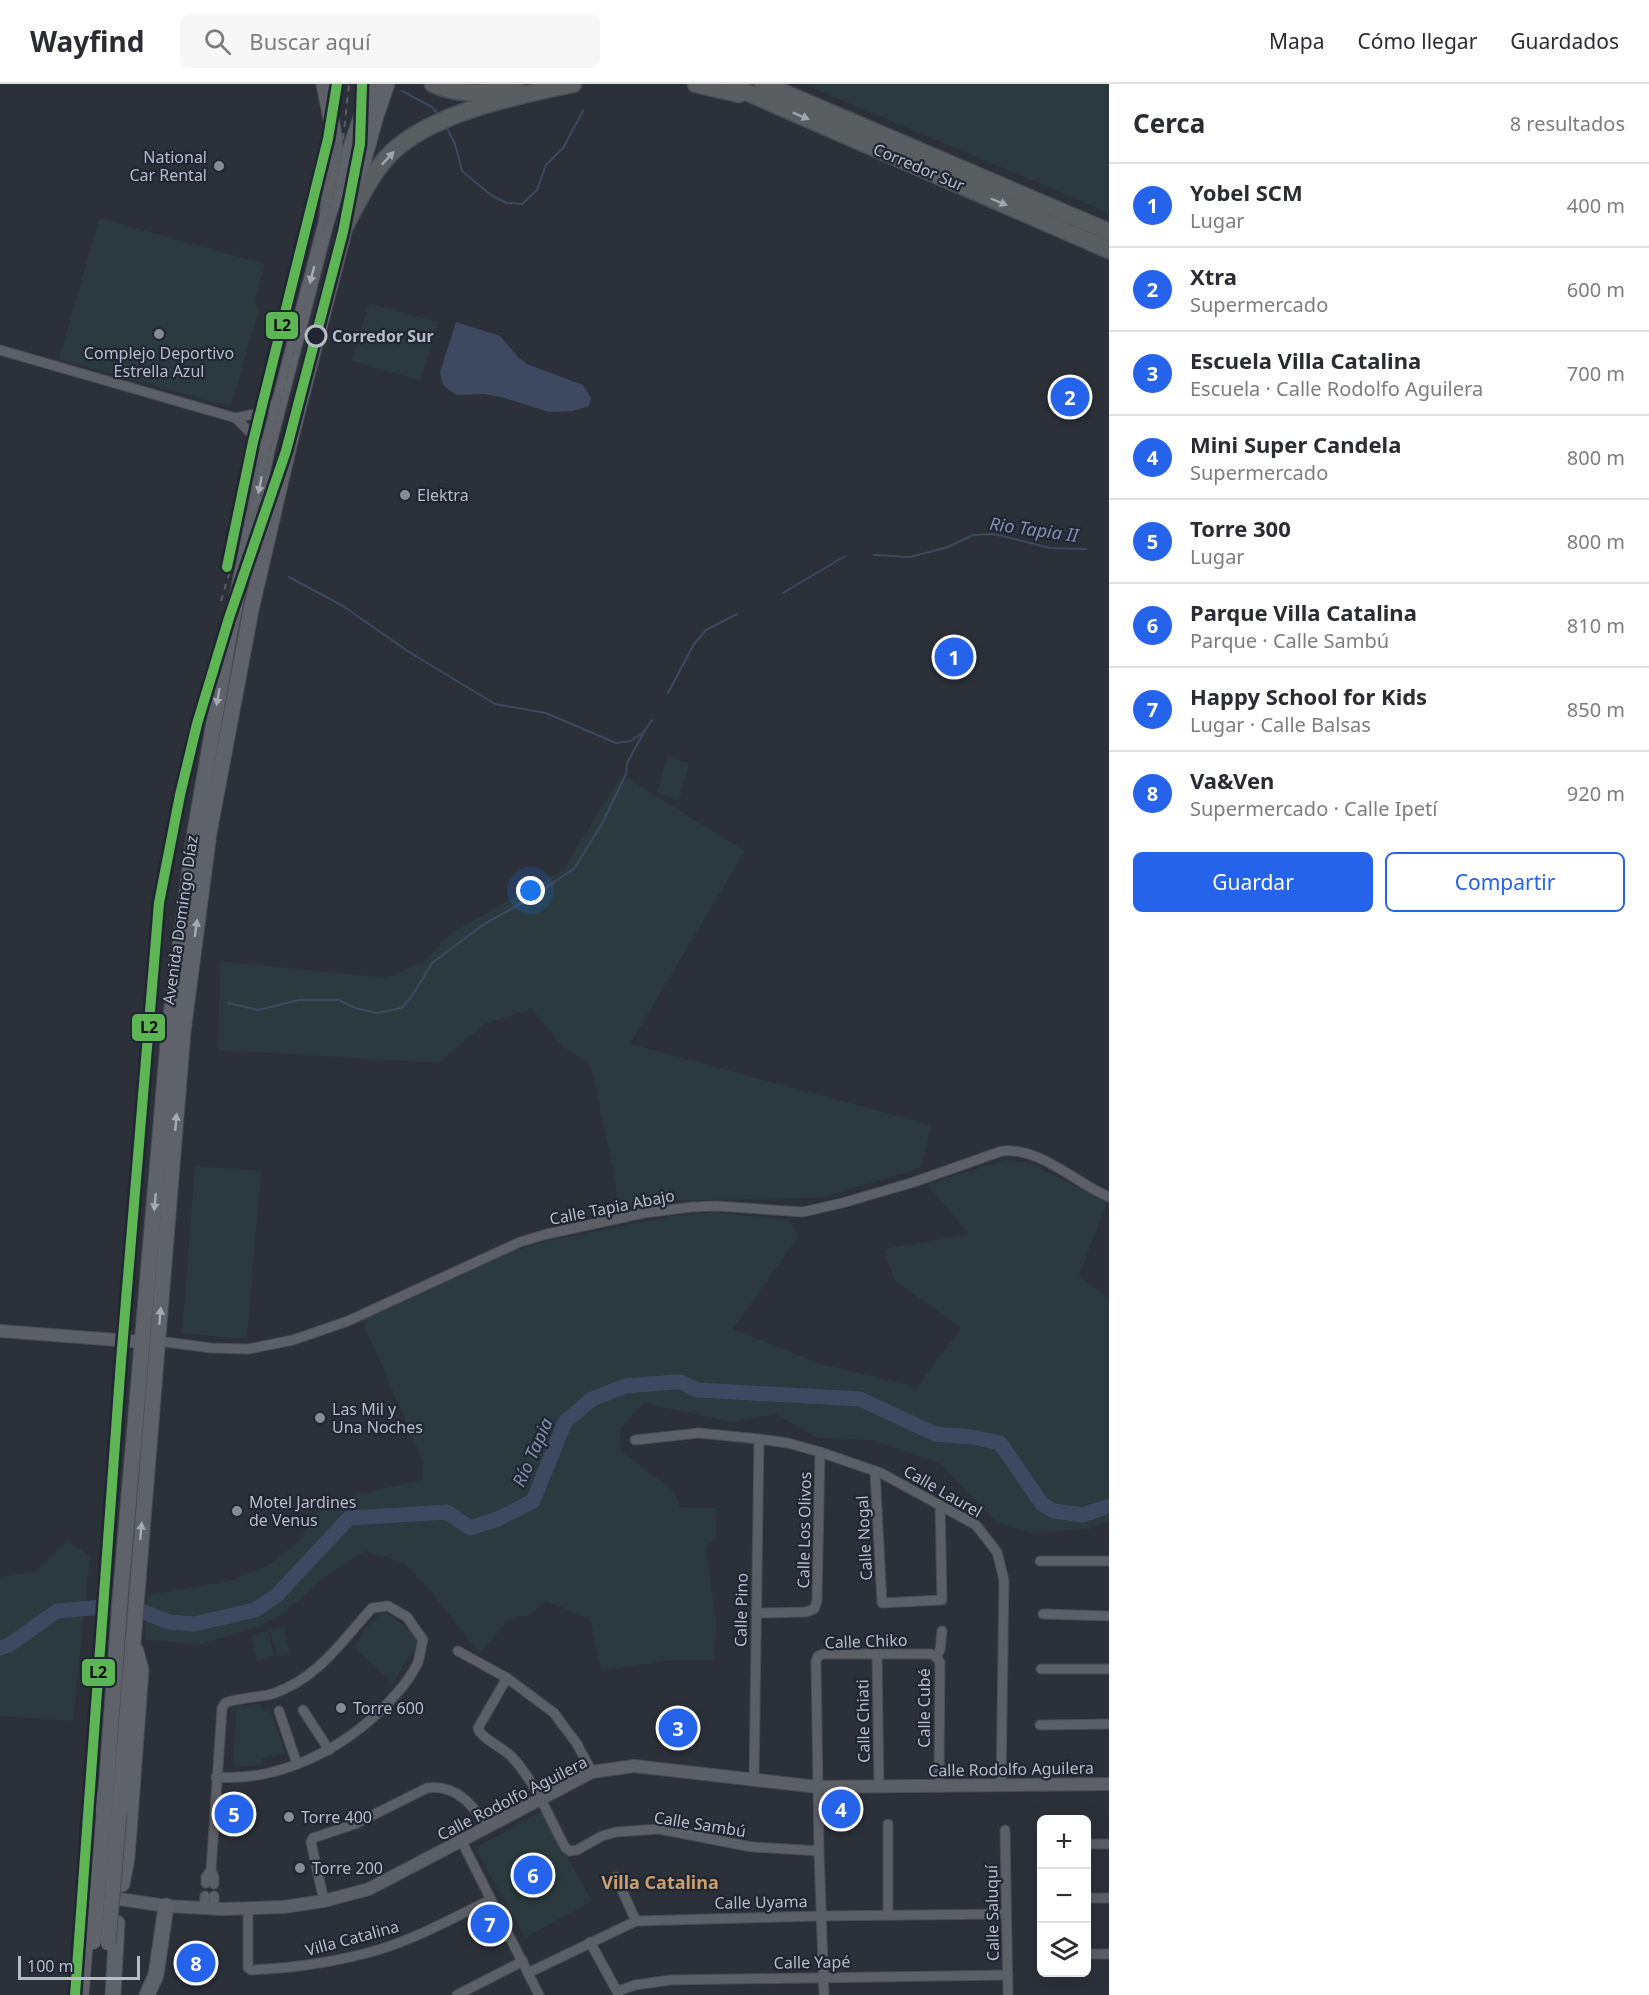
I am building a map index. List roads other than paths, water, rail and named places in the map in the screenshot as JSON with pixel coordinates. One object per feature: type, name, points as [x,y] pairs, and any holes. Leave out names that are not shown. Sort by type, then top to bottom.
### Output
[{"type":"highway","points":[[324,84],[335,139],[327,219]]},
{"type":"highway","points":[[433,84],[453,91],[472,93],[501,89],[515,84]]},
{"type":"highway","points":[[346,224],[372,176],[391,154],[410,138],[428,127],[510,98],[573,84]]},
{"type":"highway","points":[[696,84],[765,89]]},
{"type":"highway","name":"Corredor Sur","points":[[728,84],[765,89],[1109,232]]},
{"type":"highway","name":"Corredor Sur","points":[[765,89],[1109,250]]},
{"type":"main road","name":"Avenida Domingo Díaz","points":[[150,1341],[169,1031],[195,831],[230,632],[279,401],[327,219],[372,84]]},
{"type":"main road","name":"Avenida Domingo Díaz","points":[[89,1995],[101,1942],[150,1341],[183,1032],[209,833],[251,610],[292,433],[346,224],[387,84]]},
{"type":"main road","points":[[91,1876],[105,1671],[125,1635]]},
{"type":"main road","points":[[113,1995],[120,1894],[127,1858],[141,1670],[125,1635]]},
{"type":"main road","points":[[81,1995],[89,1897]]},
{"type":"main road","points":[[148,1994],[156,1975],[166,1906]]},
{"type":"main road","name":"Avenida Domingo Díaz","points":[[101,1942],[105,1995]]},
{"type":"street","points":[[0,350],[236,418],[259,413],[279,401]]},
{"type":"street","points":[[236,418],[267,450]]},
{"type":"street","name":"Calle Tapia Abajo","points":[[150,1341],[248,1350],[269,1346],[335,1326],[498,1251],[547,1234],[644,1213],[692,1207],[717,1206],[803,1212],[914,1182],[1002,1151],[1013,1150],[1046,1161],[1095,1192],[1109,1197]]},
{"type":"street","points":[[0,1331],[150,1341]]},
{"type":"street","name":"Calle Laurel","points":[[635,1440],[699,1433],[788,1443],[875,1471],[976,1525],[997,1552],[1004,1580],[1001,1785]]},
{"type":"street","name":"Calle Pino","points":[[754,1780],[759,1439]]},
{"type":"street","name":"Calle Los Olivos","points":[[756,1613],[806,1612],[814,1609],[817,1601],[820,1452]]},
{"type":"street","name":"Calle Nogal","points":[[875,1471],[882,1603],[942,1600],[940,1505]]},
{"type":"street","points":[[1041,1560],[1109,1561]]},
{"type":"street","points":[[210,1884],[206,1877],[211,1870],[216,1777],[222,1708],[225,1703],[272,1694],[311,1675],[330,1657],[372,1608],[388,1606],[407,1617],[423,1640],[418,1662],[402,1689],[369,1722],[329,1750],[297,1764],[249,1777],[216,1777]]},
{"type":"street","points":[[1043,1614],[1109,1616]]},
{"type":"street","name":"Calle Cubé","points":[[939,1786],[940,1662],[936,1657],[940,1650],[942,1631]]},
{"type":"street","points":[[458,1651],[507,1678],[554,1713],[577,1744],[592,1772]]},
{"type":"street","name":"Calle Chiko","points":[[819,1787],[816,1661],[818,1656],[824,1654],[931,1654],[936,1657]]},
{"type":"street","name":"Calle Chiati","points":[[877,1654],[879,1787]]},
{"type":"street","points":[[1041,1669],[1109,1669]]},
{"type":"street","points":[[507,1678],[478,1728],[478,1732],[513,1758],[540,1799]]},
{"type":"street","points":[[303,1710],[329,1750]]},
{"type":"street","points":[[279,1711],[297,1764]]},
{"type":"street","points":[[1040,1725],[1109,1724]]},
{"type":"street","name":"Calle Rodolfo Aguilera","points":[[120,1894],[166,1906],[209,1902],[248,1909],[324,1901],[369,1889],[592,1772],[634,1766],[819,1787],[1109,1785]]},
{"type":"street","points":[[324,1901],[311,1842],[313,1838],[355,1824],[428,1788],[436,1787],[464,1798],[488,1827]]},
{"type":"street","points":[[819,1787],[824,1995]]},
{"type":"street","name":"Calle Sambú","points":[[540,1799],[565,1847],[570,1851],[616,1832],[659,1829],[752,1847],[819,1851]]},
{"type":"street","points":[[888,1824],[888,1915]]},
{"type":"street","name":"Calle Saluquí","points":[[1005,1830],[1008,1995]]},
{"type":"street","points":[[462,1842],[539,1995]]},
{"type":"street","points":[[1091,1844],[1109,1844]]},
{"type":"street","points":[[102,1869],[109,1870],[115,1873],[120,1894],[112,1904],[99,1905],[89,1897],[87,1884],[91,1876],[102,1869]]},
{"type":"street","points":[[616,1877],[636,1921]]},
{"type":"street","points":[[1091,1898],[1109,1898]]},
{"type":"street","name":"Villa Catalina","points":[[248,1909],[249,1970],[327,1963],[383,1948],[490,1900]]},
{"type":"street","name":"Calle Uyama","points":[[528,1973],[636,1921],[1006,1914]]},
{"type":"street","points":[[590,1942],[619,1993]]},
{"type":"street","points":[[1091,1954],[1109,1953]]},
{"type":"street","points":[[457,1995],[523,1961]]},
{"type":"street","name":"Calle Yapé","points":[[619,1993],[635,1985],[670,1980],[1008,1975]]},
{"type":"water","points":[[456,322],[500,336],[527,364],[583,385],[591,398],[589,406],[573,411],[549,412],[501,397],[484,394],[457,395],[449,390],[443,385],[440,372]]},
{"type":"waterway","points":[[402,91],[432,107],[439,115]]},
{"type":"waterway","points":[[446,126],[455,144],[462,171],[492,196],[507,203],[522,204],[537,190],[546,165],[563,148],[583,111]]},
{"type":"waterway","name":"Rio Tapia II","points":[[874,555],[910,557],[948,547],[973,535],[994,534],[1050,548],[1086,549]]},
{"type":"waterway","name":"Rio Tapia II","points":[[783,593],[845,556]]},
{"type":"waterway","points":[[289,577],[343,606],[409,652],[495,704],[546,713],[616,743],[631,741],[644,732],[652,720]]},
{"type":"waterway","name":"Rio Tapia II","points":[[668,693],[694,644],[706,630],[737,614]]},
{"type":"waterway","points":[[228,1003],[258,1010],[299,1000],[339,1000],[355,1008],[377,1013],[401,1008],[412,996],[432,963],[484,924],[522,903],[574,869],[603,822],[626,774],[627,763],[644,732]]},
{"type":"waterway","name":"Río Tapia","points":[[0,1648],[9,1645],[57,1611],[126,1605],[169,1622],[194,1624],[255,1610],[276,1596],[349,1518],[447,1512],[470,1528],[498,1519],[533,1501],[565,1422],[592,1399],[625,1386],[681,1382],[697,1390],[860,1399],[935,1434],[972,1437],[1000,1443],[1042,1504],[1054,1511],[1083,1515],[1109,1506]]},
{"type":"railway","points":[[324,233],[341,159],[349,84]]},
{"type":"railway","points":[[246,568],[277,416],[298,335]]},
{"type":"railway","points":[[221,601],[259,473]]},
{"type":"place","name":"National Car Rental","points":[[219,166]]},
{"type":"place","name":"Complejo Deportivo Estrella Azul","points":[[159,334]]},
{"type":"place","name":"Corredor Sur","points":[[316,336]]},
{"type":"place","name":"Xtra","points":[[1070,397]]},
{"type":"place","name":"Elektra","points":[[405,495]]},
{"type":"place","name":"Yobel SCM","points":[[954,657]]},
{"type":"place","name":"Las Mil y Una Noches","points":[[320,1418]]},
{"type":"place","name":"Motel Jardines de Venus","points":[[237,1511]]},
{"type":"place","name":"Torre 600","points":[[341,1708]]},
{"type":"place","name":"Escuela Villa Catalina","points":[[678,1728]]},
{"type":"place","name":"Mini Super Candela","points":[[841,1809]]},
{"type":"place","name":"Torre 300","points":[[234,1814]]},
{"type":"place","name":"Torre 400","points":[[289,1817]]},
{"type":"place","name":"Torre 200","points":[[300,1868]]},
{"type":"place","name":"Parque Villa Catalina","points":[[533,1875]]},
{"type":"place","name":"Happy School for Kids","points":[[490,1924]]},
{"type":"place","name":"Va&Ven","points":[[196,1963]]},
{"type":"district","name":"Villa Catalina","points":[[660,1882]]}]
